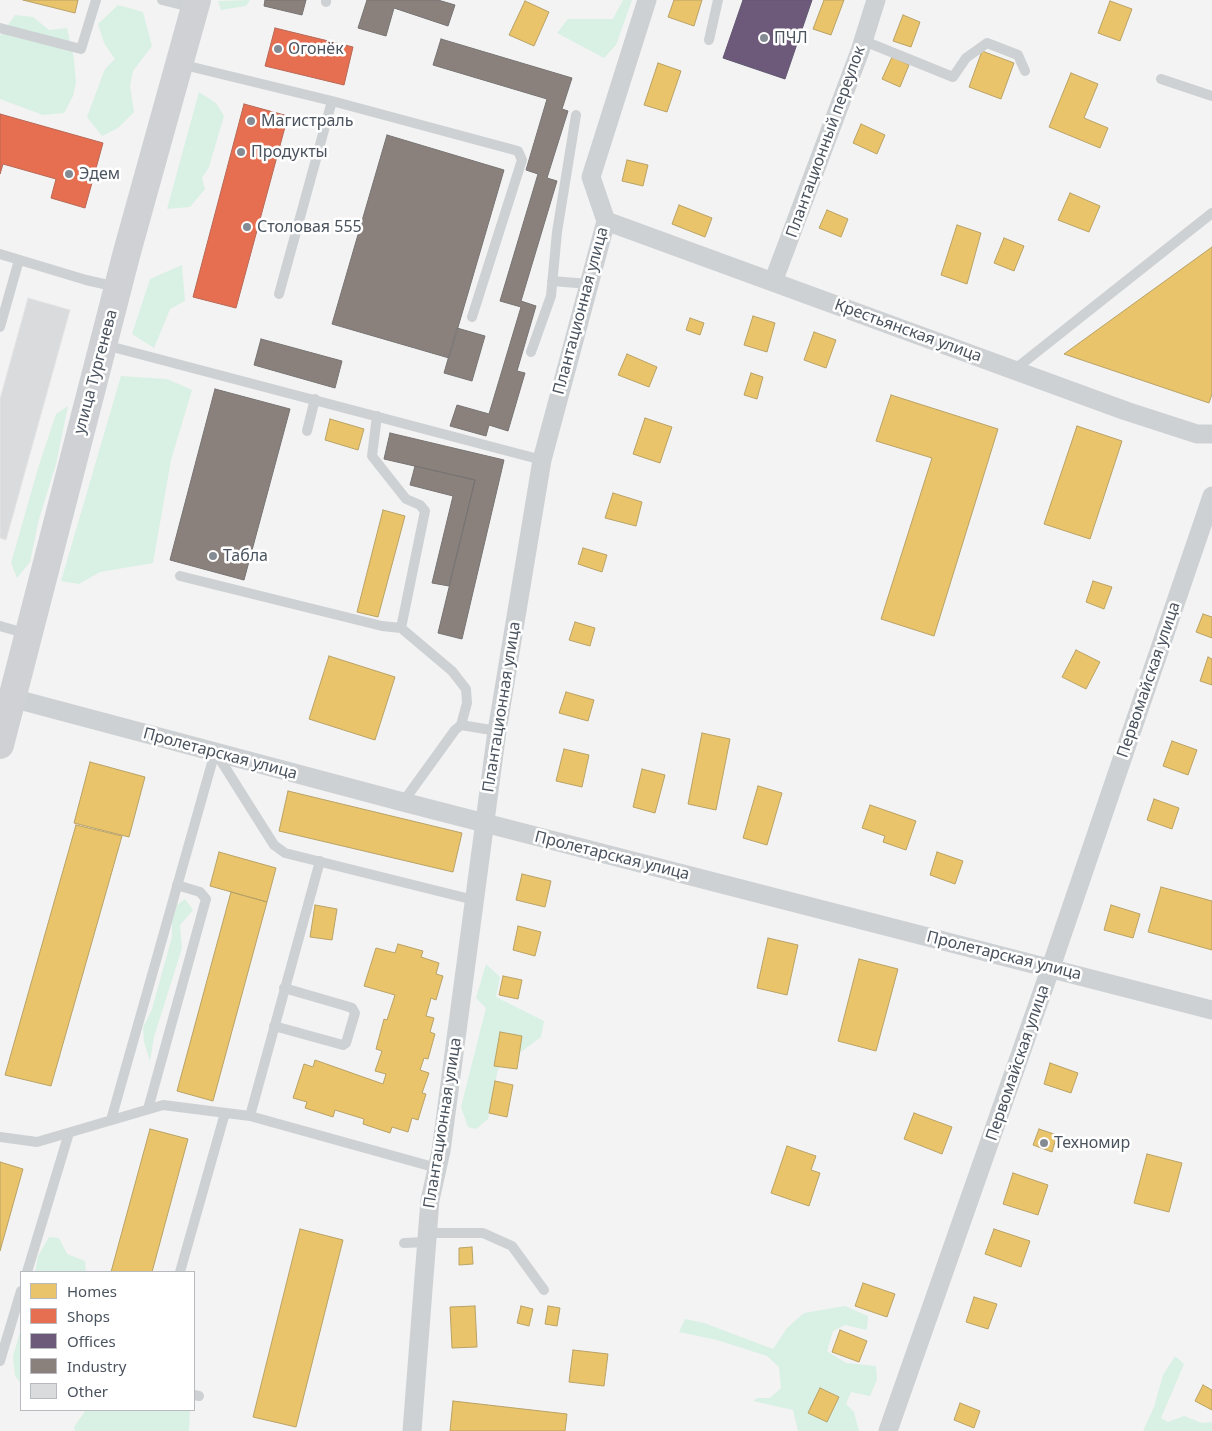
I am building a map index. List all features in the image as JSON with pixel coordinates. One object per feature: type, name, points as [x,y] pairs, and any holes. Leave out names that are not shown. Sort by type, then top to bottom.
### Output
[{"type":"main road","name":"улица Тургенева","points":[[0,745],[118,287],[196,4]]},
{"type":"street","name":"Плантационная улица","points":[[412,1431],[430,1200],[442,1152],[497,731],[542,460],[606,221],[591,177],[647,0]]},
{"type":"street","name":"Плантационный переулок","points":[[773,282],[864,41],[876,0]]},
{"type":"street","name":"Крестьянская улица","points":[[606,221],[1014,370],[1197,434],[1212,434]]},
{"type":"street","name":"Первомайская улица","points":[[888,1431],[1051,968],[1212,496]]},
{"type":"street","name":"Пролетарская улица","points":[[12,698],[403,802],[1212,1010]]},
{"type":"lane","points":[[0,28],[81,49],[96,0]]},
{"type":"lane","points":[[162,0],[196,4]]},
{"type":"lane","points":[[709,40],[718,0]]},
{"type":"lane","points":[[864,41],[952,77],[966,58],[988,43],[1018,55],[1025,71]]},
{"type":"lane","points":[[179,64],[332,101],[518,151],[522,160],[472,317]]},
{"type":"lane","points":[[1161,79],[1212,96]]},
{"type":"lane","points":[[279,294],[332,101]]},
{"type":"lane","points":[[531,352],[551,296],[557,232],[576,114]]},
{"type":"lane","points":[[1014,370],[1212,213]]},
{"type":"lane","points":[[0,254],[118,287]]},
{"type":"lane","points":[[0,327],[19,260]]},
{"type":"lane","points":[[552,281],[589,284]]},
{"type":"lane","points":[[104,345],[316,399],[542,460]]},
{"type":"lane","points":[[307,431],[316,399]]},
{"type":"lane","points":[[377,416],[372,456],[406,499],[420,505],[425,511],[401,628]]},
{"type":"lane","points":[[180,576],[382,626],[401,628],[452,671],[466,689],[467,703],[461,725],[455,730],[403,802]]},
{"type":"lane","points":[[0,626],[28,634]]},
{"type":"lane","points":[[461,725],[497,731]]},
{"type":"lane","points":[[215,752],[274,845],[285,853],[474,900]]},
{"type":"lane","points":[[111,1120],[215,752]]},
{"type":"lane","points":[[250,1116],[320,861]]},
{"type":"lane","points":[[148,1109],[206,899],[200,892],[177,885]]},
{"type":"lane","points":[[274,1026],[343,1045],[346,1044],[355,1013],[352,1008],[284,988]]},
{"type":"lane","points":[[0,1137],[37,1142],[162,1105],[250,1116],[437,1168]]},
{"type":"lane","points":[[180,1271],[225,1113]]},
{"type":"lane","points":[[27,1271],[69,1133]]},
{"type":"lane","points":[[404,1243],[427,1237],[483,1234],[512,1246],[544,1290]]},
{"type":"lane","points":[[0,1361],[20,1294]]},
{"type":"green space","points":[[250,0],[246,6],[221,10],[218,1]]},
{"type":"green space","points":[[623,0],[632,0],[616,45],[604,58],[557,33],[568,19],[613,19]]},
{"type":"green space","points":[[118,5],[143,12],[152,46],[133,71],[130,86],[134,112],[118,128],[102,136],[87,117],[105,69],[115,59],[104,43],[98,24]]},
{"type":"green space","points":[[15,15],[33,17],[49,30],[67,28],[74,59],[76,82],[73,96],[64,113],[43,115],[0,99],[0,36]]},
{"type":"green space","points":[[199,92],[216,103],[224,116],[209,167],[202,178],[205,189],[190,207],[167,209]]},
{"type":"green space","points":[[182,265],[185,301],[170,309],[154,348],[132,334],[150,279]]},
{"type":"green space","points":[[121,376],[167,379],[192,390],[171,460],[153,563],[100,572],[79,584],[61,581]]},
{"type":"green space","points":[[68,406],[56,464],[39,519],[30,562],[17,578],[11,563],[39,465],[56,414]]},
{"type":"green space","points":[[185,899],[193,910],[180,925],[182,948],[154,1037],[150,1061],[144,1042],[143,1028],[152,1009],[172,937],[172,922],[177,905]]},
{"type":"green space","points":[[486,964],[500,977],[496,997],[544,1021],[541,1037],[498,1069],[488,1119],[476,1129],[468,1127],[461,1107],[486,1008],[476,998]]},
{"type":"green space","points":[[49,1237],[59,1238],[67,1254],[85,1261],[86,1271],[35,1271],[38,1256]]},
{"type":"green space","points":[[845,1306],[868,1316],[867,1330],[845,1325],[833,1331],[827,1351],[846,1363],[876,1366],[877,1380],[870,1396],[851,1392],[846,1404],[854,1412],[859,1431],[798,1431],[793,1410],[753,1401],[757,1398],[770,1398],[781,1388],[779,1367],[767,1356],[717,1340],[679,1332],[685,1319],[704,1323],[773,1349],[787,1328],[804,1313]]},
{"type":"green space","points":[[20,1332],[20,1382],[15,1376],[13,1356]]},
{"type":"green space","points":[[1175,1356],[1184,1364],[1161,1418],[1168,1422],[1184,1416],[1202,1423],[1212,1422],[1212,1431],[1143,1431],[1154,1407],[1163,1375]]},
{"type":"green space","points":[[85,1411],[190,1411],[189,1431],[75,1431],[74,1427]]},
{"type":"building: Homes","points":[[23,0],[78,0],[75,13]]},
{"type":"building: Homes","points":[[674,0],[702,0],[694,26],[668,17]]},
{"type":"building: Homes","points":[[824,0],[844,0],[831,35],[813,29]]},
{"type":"building: Homes","points":[[525,1],[549,12],[534,46],[509,35]]},
{"type":"building: Homes","points":[[1110,1],[1132,9],[1120,41],[1098,33]]},
{"type":"building: Homes","points":[[903,15],[920,22],[911,47],[893,41]]},
{"type":"building: Homes","points":[[982,51],[1014,63],[1001,99],[969,87]]},
{"type":"building: Homes","points":[[892,57],[909,65],[900,87],[882,79]]},
{"type":"building: Homes","points":[[658,63],[681,71],[667,112],[644,105]]},
{"type":"building: Homes","points":[[1071,73],[1098,84],[1084,118],[1108,128],[1100,148],[1049,127]]},
{"type":"building: Homes","points":[[861,124],[885,135],[877,154],[853,143]]},
{"type":"building: Homes","points":[[627,160],[648,165],[643,186],[622,181]]},
{"type":"building: Homes","points":[[1070,193],[1100,206],[1089,232],[1058,220]]},
{"type":"building: Homes","points":[[679,205],[712,218],[705,237],[672,224]]},
{"type":"building: Homes","points":[[827,210],[848,219],[841,237],[819,228]]},
{"type":"building: Homes","points":[[957,225],[981,233],[967,284],[941,275]]},
{"type":"building: Homes","points":[[1004,238],[1024,246],[1014,271],[994,263]]},
{"type":"building: Homes","points":[[1212,247],[1212,394],[1209,403],[1064,354]]},
{"type":"building: Homes","points":[[753,316],[775,323],[767,352],[744,345]]},
{"type":"building: Homes","points":[[690,318],[704,323],[700,335],[686,330]]},
{"type":"building: Homes","points":[[814,332],[836,340],[826,368],[804,360]]},
{"type":"building: Homes","points":[[627,354],[657,367],[649,387],[618,375]]},
{"type":"building: Homes","points":[[751,373],[763,377],[757,399],[744,395]]},
{"type":"building: Homes","points":[[891,395],[998,429],[934,636],[881,619],[932,458],[876,441]]},
{"type":"building: Homes","points":[[645,418],[672,427],[660,463],[633,454]]},
{"type":"building: Homes","points":[[330,419],[364,429],[358,450],[325,440]]},
{"type":"building: Homes","points":[[1077,426],[1122,441],[1090,539],[1044,524]]},
{"type":"building: Homes","points":[[613,493],[642,502],[636,526],[605,518]]},
{"type":"building: Homes","points":[[383,510],[405,516],[378,617],[357,612]]},
{"type":"building: Homes","points":[[583,548],[607,555],[602,572],[578,564]]},
{"type":"building: Homes","points":[[1093,581],[1112,587],[1104,609],[1086,602]]},
{"type":"building: Homes","points":[[1203,614],[1212,617],[1212,638],[1196,632]]},
{"type":"building: Homes","points":[[575,622],[595,628],[590,646],[569,640]]},
{"type":"building: Homes","points":[[1076,650],[1100,662],[1086,689],[1062,677]]},
{"type":"building: Homes","points":[[329,656],[395,677],[375,740],[309,719]]},
{"type":"building: Homes","points":[[1208,657],[1212,659],[1212,685],[1200,681]]},
{"type":"building: Homes","points":[[566,692],[594,700],[588,721],[559,713]]},
{"type":"building: Homes","points":[[702,733],[730,739],[716,810],[688,804]]},
{"type":"building: Homes","points":[[1172,741],[1197,750],[1188,775],[1163,766]]},
{"type":"building: Homes","points":[[564,749],[589,755],[582,787],[556,781]]},
{"type":"building: Homes","points":[[90,762],[145,777],[129,837],[74,823]]},
{"type":"building: Homes","points":[[642,769],[665,775],[655,813],[633,807]]},
{"type":"building: Homes","points":[[758,786],[782,793],[767,845],[743,838]]},
{"type":"building: Homes","points":[[288,791],[462,833],[453,872],[279,831]]},
{"type":"building: Homes","points":[[1154,799],[1179,808],[1172,829],[1147,820]]},
{"type":"building: Homes","points":[[870,805],[916,821],[906,850],[883,842],[885,836],[862,828]]},
{"type":"building: Homes","points":[[76,825],[122,836],[51,1086],[5,1075]]},
{"type":"building: Homes","points":[[219,852],[276,868],[267,902],[210,886]]},
{"type":"building: Homes","points":[[937,852],[963,861],[955,884],[930,875]]},
{"type":"building: Homes","points":[[522,874],[551,881],[545,907],[516,900]]},
{"type":"building: Homes","points":[[1161,887],[1212,901],[1212,950],[1148,932]]},
{"type":"building: Homes","points":[[231,892],[267,902],[213,1101],[177,1091]]},
{"type":"building: Homes","points":[[315,905],[337,909],[332,940],[310,937]]},
{"type":"building: Homes","points":[[1111,905],[1140,914],[1133,938],[1104,930]]},
{"type":"building: Homes","points":[[518,926],[541,932],[535,956],[513,950]]},
{"type":"building: Homes","points":[[768,938],[798,945],[787,995],[757,988]]},
{"type":"building: Homes","points":[[398,944],[423,951],[421,957],[439,963],[436,974],[443,976],[436,1000],[431,998],[426,1016],[434,1018],[430,1032],[435,1034],[428,1059],[424,1058],[420,1070],[429,1073],[422,1093],[426,1094],[418,1120],[412,1118],[408,1132],[392,1127],[390,1133],[363,1124],[364,1119],[335,1110],[333,1117],[305,1108],[307,1102],[293,1098],[304,1064],[313,1067],[315,1060],[383,1084],[386,1074],[375,1071],[382,1051],[376,1049],[384,1019],[387,1020],[395,995],[364,986],[376,948],[395,953]]},
{"type":"building: Homes","points":[[859,959],[898,969],[876,1051],[838,1041]]},
{"type":"building: Homes","points":[[503,976],[522,980],[518,999],[499,995]]},
{"type":"building: Homes","points":[[500,1032],[522,1036],[517,1069],[494,1066]]},
{"type":"building: Homes","points":[[1050,1063],[1078,1073],[1071,1093],[1044,1084]]},
{"type":"building: Homes","points":[[495,1081],[513,1085],[507,1117],[489,1113]]},
{"type":"building: Homes","points":[[914,1113],[952,1127],[942,1154],[904,1139]]},
{"type":"building: Homes","points":[[150,1129],[188,1139],[152,1271],[111,1271]]},
{"type":"building: Homes","points":[[1039,1129],[1057,1135],[1052,1152],[1033,1145]]},
{"type":"building: Homes","points":[[787,1146],[816,1156],[811,1170],[820,1173],[809,1206],[771,1193]]},
{"type":"building: Homes","points":[[1147,1154],[1182,1163],[1169,1212],[1134,1203]]},
{"type":"building: Homes","points":[[0,1162],[23,1169],[0,1251]]},
{"type":"building: Homes","points":[[1013,1173],[1048,1185],[1038,1215],[1003,1204]]},
{"type":"building: Homes","points":[[300,1229],[343,1240],[296,1427],[253,1417]]},
{"type":"building: Homes","points":[[994,1229],[1030,1241],[1021,1267],[985,1254]]},
{"type":"building: Homes","points":[[472,1247],[473,1264],[459,1265],[459,1248]]},
{"type":"building: Homes","points":[[863,1283],[895,1294],[887,1317],[855,1306]]},
{"type":"building: Homes","points":[[974,1297],[997,1304],[988,1329],[966,1322]]},
{"type":"building: Homes","points":[[475,1306],[477,1347],[452,1348],[450,1307]]},
{"type":"building: Homes","points":[[521,1306],[533,1309],[529,1326],[517,1323]]},
{"type":"building: Homes","points":[[548,1306],[560,1308],[557,1326],[545,1324]]},
{"type":"building: Homes","points":[[840,1330],[867,1341],[859,1362],[832,1352]]},
{"type":"building: Homes","points":[[573,1350],[608,1354],[604,1386],[569,1382]]},
{"type":"building: Homes","points":[[1203,1385],[1212,1390],[1212,1410],[1195,1401]]},
{"type":"building: Homes","points":[[820,1388],[839,1397],[827,1422],[808,1413]]},
{"type":"building: Homes","points":[[453,1401],[567,1414],[565,1431],[450,1431]]},
{"type":"building: Homes","points":[[960,1403],[980,1411],[974,1428],[954,1420]]},
{"type":"building: Shops","points":[[275,28],[353,47],[344,85],[265,66]]},
{"type":"building: Shops","points":[[244,104],[288,116],[236,308],[193,297]]},
{"type":"building: Shops","points":[[0,114],[103,143],[85,208],[51,198],[56,179],[3,164],[0,174]]},
{"type":"building: Offices","points":[[743,0],[812,0],[785,79],[723,58]]},
{"type":"building: Industry","points":[[265,0],[306,0],[302,15],[264,6]]},
{"type":"building: Industry","points":[[367,0],[438,0],[455,5],[448,26],[394,8],[386,36],[358,28]]},
{"type":"building: Industry","points":[[441,39],[572,78],[562,109],[568,111],[547,178],[557,181],[521,301],[536,306],[517,371],[525,373],[508,431],[489,425],[486,436],[450,426],[457,405],[489,414],[521,307],[500,301],[538,174],[526,170],[547,99],[433,65]]},
{"type":"building: Industry","points":[[387,135],[504,170],[449,358],[332,324]]},
{"type":"building: Industry","points":[[457,328],[485,336],[472,381],[444,373]]},
{"type":"building: Industry","points":[[261,339],[342,361],[335,388],[254,365]]},
{"type":"building: Industry","points":[[215,389],[290,409],[244,580],[170,560]]},
{"type":"building: Industry","points":[[390,433],[504,460],[462,639],[438,633],[475,480],[384,459]]},
{"type":"building: Industry","points":[[415,466],[475,480],[449,586],[432,583],[453,496],[410,485]]},
{"type":"building: Other","points":[[28,298],[70,310],[6,540],[0,538],[0,399]]},
{"type":"place","name":"ПЧЛ","points":[[764,38]]},
{"type":"place","name":"Огонёк","points":[[278,49]]},
{"type":"place","name":"Магистраль","points":[[251,121]]},
{"type":"place","name":"Продукты","points":[[241,152]]},
{"type":"place","name":"Эдем","points":[[69,174]]},
{"type":"place","name":"Столовая 555","points":[[247,227]]},
{"type":"place","name":"Табла","points":[[213,556]]},
{"type":"place","name":"Техномир","points":[[1044,1143]]}]
